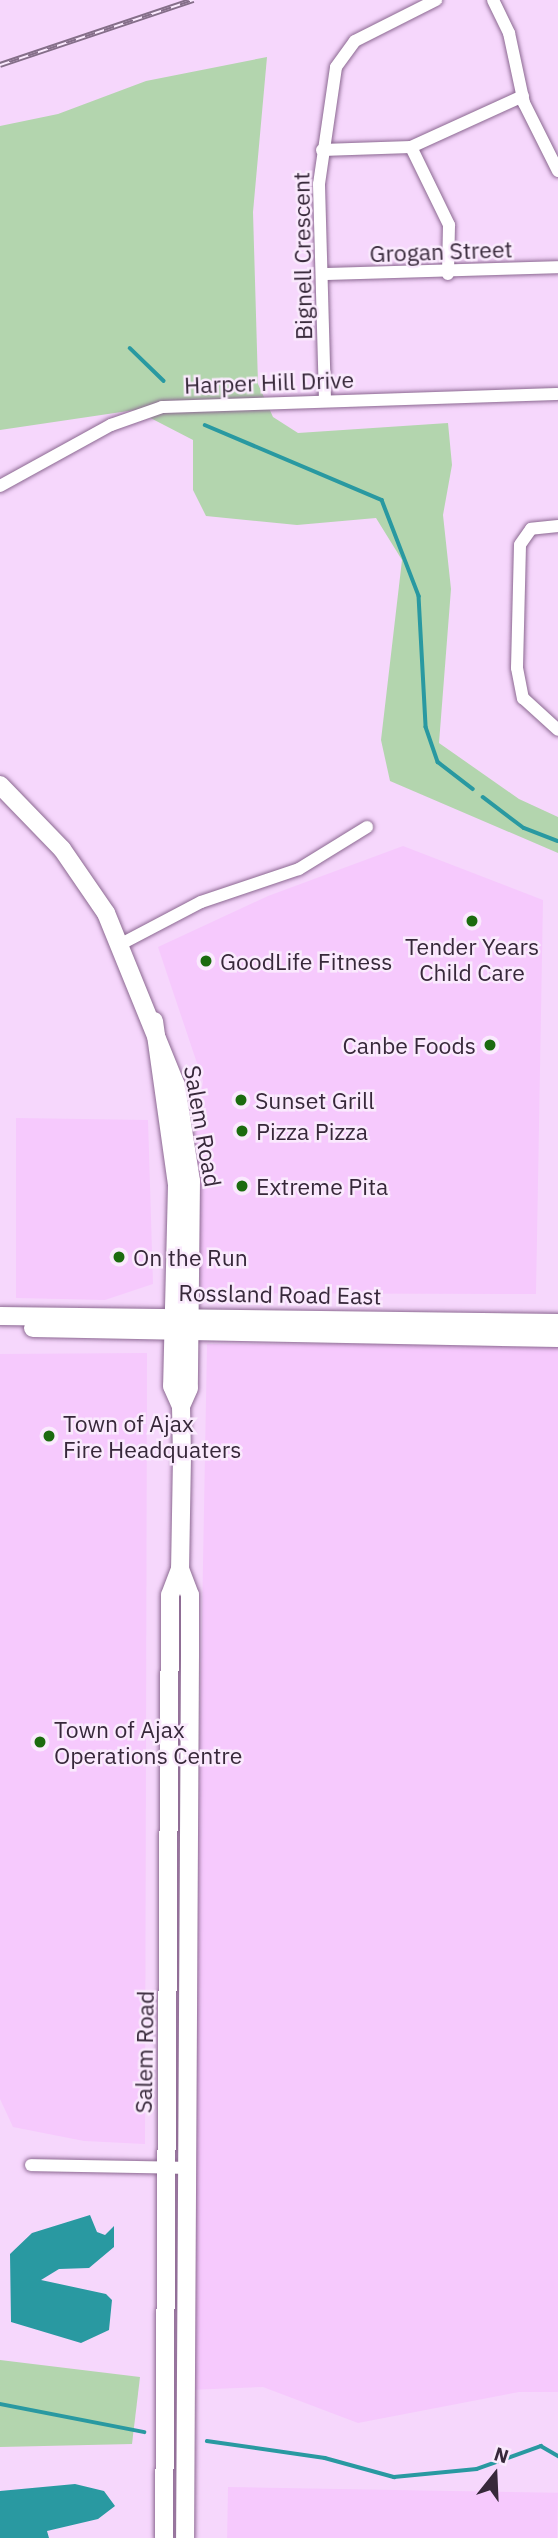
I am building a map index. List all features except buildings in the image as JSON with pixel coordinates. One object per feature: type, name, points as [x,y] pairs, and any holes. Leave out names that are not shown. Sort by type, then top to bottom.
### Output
[{"type":"main road","name":"Salem Road","points":[[0,785],[62,849],[121,944],[154,1021],[176,1085],[191,1181],[182,1323],[172,1386],[181,1406],[180,1569],[170,1595],[164,2538]]},
{"type":"main road","name":"Rossland Road East","points":[[0,1316],[558,1338]]},
{"type":"main road","name":"Rossland Road East","points":[[0,1327],[182,1323],[558,1323]]},
{"type":"main road","name":"Salem Road","points":[[180,1569],[190,1595],[185,2538]]},
{"type":"street","name":"Bignell Crescent","points":[[325,400],[322,150],[336,67],[355,41],[436,0]]},
{"type":"street","points":[[493,0],[509,33],[523,96],[558,171]]},
{"type":"street","points":[[322,150],[411,147],[523,96]]},
{"type":"street","points":[[411,147],[449,225],[448,274]]},
{"type":"street","name":"Grogan Street","points":[[324,274],[448,274],[558,267]]},
{"type":"street","name":"Harper Hill Drive","points":[[0,486],[111,425],[162,407],[558,394]]},
{"type":"street","points":[[558,526],[531,529],[520,545],[517,668],[523,698],[558,730]]},
{"type":"street","points":[[121,944],[201,902],[299,869],[367,827]]},
{"type":"street","points":[[31,2165],[187,2168]]},
{"type":"shaded area","points":[[267,57],[253,212],[258,384],[273,417],[298,433],[448,423],[452,465],[443,515],[451,589],[439,743],[519,799],[558,817],[558,853],[390,781],[381,740],[402,560],[376,518],[297,525],[206,516],[193,490],[193,440],[135,410],[0,430],[0,126],[58,114],[146,81]]},
{"type":"shaded area","points":[[403,846],[543,900],[536,1294],[201,1293],[195,1136],[203,1081],[158,947],[268,896]]},
{"type":"shaded area","points":[[16,1118],[148,1120],[153,1284],[105,1300],[16,1298]]},
{"type":"shaded area","points":[[207,1344],[558,1344],[558,2392],[519,2392],[358,2423],[263,2387],[188,2390]]},
{"type":"shaded area","points":[[147,1353],[145,2144],[84,2141],[13,2127],[0,2099],[0,1354]]},
{"type":"shaded area","points":[[90,2215],[97,2232],[105,2235],[114,2226],[114,2247],[89,2268],[59,2269],[41,2280],[106,2294],[112,2300],[109,2330],[81,2343],[11,2322],[10,2254],[32,2233]]},
{"type":"shaded area","points":[[0,2360],[140,2377],[132,2444],[0,2447]]},
{"type":"shaded area","points":[[75,2484],[104,2491],[115,2506],[98,2519],[47,2531],[49,2538],[0,2538],[0,2491]]},
{"type":"shaded area","points":[[228,2487],[558,2493],[557,2538],[227,2538]]},
{"type":"waterway","points":[[130,348],[164,381]]},
{"type":"waterway","points":[[205,425],[382,500],[419,596],[426,727],[438,762],[473,789]]},
{"type":"waterway","points":[[483,797],[524,828],[558,841]]},
{"type":"waterway","points":[[0,2404],[144,2432]]},
{"type":"waterway","points":[[207,2441],[325,2458],[394,2477],[477,2469],[541,2446],[558,2456]]},
{"type":"railway","points":[[0,65],[193,0]]},
{"type":"place","name":"Tender Years Child Care","points":[[472,921]]},
{"type":"place","name":"GoodLife Fitness","points":[[206,961]]},
{"type":"place","name":"Canbe Foods","points":[[490,1045]]},
{"type":"place","name":"Sunset Grill","points":[[241,1100]]},
{"type":"place","name":"Pizza Pizza","points":[[242,1131]]},
{"type":"place","name":"Extreme Pita","points":[[242,1186]]},
{"type":"place","name":"On the Run","points":[[119,1257]]},
{"type":"place","name":"Town of Ajax Fire Headquaters","points":[[49,1436]]},
{"type":"place","name":"Town of Ajax Operations Centre","points":[[40,1742]]}]
